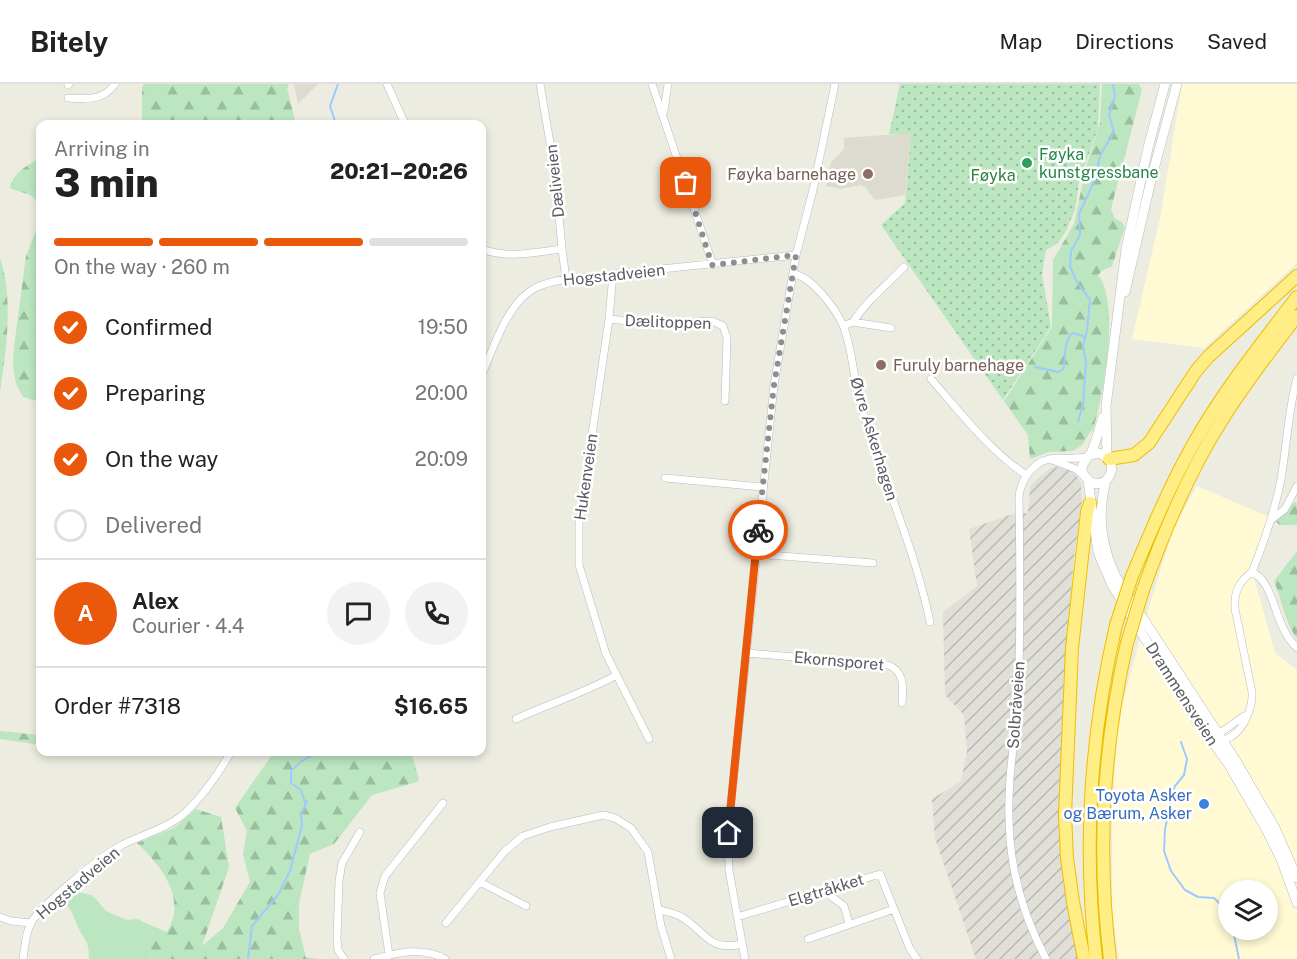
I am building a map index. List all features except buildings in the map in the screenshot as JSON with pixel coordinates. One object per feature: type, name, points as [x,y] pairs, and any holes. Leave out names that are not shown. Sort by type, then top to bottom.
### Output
[{"type":"highway","points":[[1112,458],[1134,455],[1149,444],[1196,371],[1208,357],[1297,276]]},
{"type":"highway","points":[[1096,959],[1089,847],[1091,779],[1100,701],[1116,625],[1132,576],[1156,520],[1194,443],[1240,373],[1297,297]]},
{"type":"highway","points":[[1110,959],[1104,897],[1105,780],[1114,703],[1127,643],[1143,590],[1167,525],[1205,449],[1236,400],[1297,316]]},
{"type":"highway","points":[[1084,959],[1073,902],[1065,815],[1072,648],[1087,512],[1090,503]]},
{"type":"main road","points":[[1106,406],[1112,473],[1106,480],[1097,483],[1086,478],[1082,469],[1083,463],[1089,456],[1106,406],[1126,249],[1165,84]]},
{"type":"main road","points":[[1119,314],[1157,153],[1177,84]]},
{"type":"main road","points":[[1089,456],[1099,453],[1112,458]]},
{"type":"main road","name":"Drammensveien","points":[[1086,478],[1098,552],[1112,585],[1184,702],[1218,739],[1229,765],[1275,845],[1297,903]]},
{"type":"main road","name":"Drammensveien","points":[[1106,480],[1102,495],[1101,528],[1106,551],[1116,577],[1275,828],[1297,878]]},
{"type":"street","points":[[68,98],[97,98],[105,95],[115,84]]},
{"type":"street","points":[[387,84],[403,120]]},
{"type":"street","name":"Dæliveien","points":[[540,84],[554,165],[566,279]]},
{"type":"street","points":[[652,84],[712,265]]},
{"type":"street","points":[[663,113],[668,84]]},
{"type":"street","points":[[746,959],[729,870],[728,833],[762,487],[774,385],[796,255],[815,181],[835,84]]},
{"type":"street","points":[[486,250],[513,254],[562,249]]},
{"type":"street","name":"Hogstadveien","points":[[486,365],[510,312],[526,294],[545,284],[566,279],[796,255]]},
{"type":"street","points":[[853,322],[870,299],[904,267]]},
{"type":"street","name":"Hukenveien","points":[[613,274],[609,319],[580,516],[579,565],[606,654],[615,676],[649,738]]},
{"type":"street","name":"Øvre Askerhagen","points":[[794,274],[806,278],[817,289],[843,326],[860,404],[911,552],[930,622]]},
{"type":"street","name":"Dælitoppen","points":[[609,319],[659,324],[712,321],[721,325],[725,329],[727,338],[725,401]]},
{"type":"street","points":[[843,326],[853,322],[891,328]]},
{"type":"street","points":[[1218,739],[1234,736],[1241,727],[1252,699],[1234,600],[1240,583],[1252,572],[1272,519],[1281,480],[1292,398],[1297,378]]},
{"type":"street","points":[[931,379],[979,433],[1010,464],[1026,475],[1033,467],[1055,458],[1078,459],[1089,456]]},
{"type":"street","points":[[1049,460],[1076,469],[1086,478]]},
{"type":"street","name":"Solbråveien","points":[[1026,475],[1021,482],[1019,496],[1021,633],[1018,703],[1008,815],[1013,867],[1020,898],[1027,921],[1046,959]]},
{"type":"street","points":[[665,478],[762,487]]},
{"type":"street","points":[[1272,519],[1286,509],[1297,486]]},
{"type":"street","points":[[756,554],[873,563]]},
{"type":"street","points":[[1252,572],[1265,581],[1281,626],[1297,648]]},
{"type":"street","name":"Ekornsporet","points":[[746,653],[888,665],[894,667],[902,680],[902,703]]},
{"type":"street","points":[[516,719],[567,696],[591,689],[615,676]]},
{"type":"street","name":"Hogstadveien","points":[[23,959],[26,937],[31,923],[44,907],[111,850],[168,825],[182,815],[204,791],[228,756]]},
{"type":"street","points":[[389,955],[381,904],[382,884],[385,876],[443,803]]},
{"type":"street","points":[[447,923],[504,852],[523,836],[550,826],[597,815],[609,816],[631,828],[648,852],[662,926],[671,959]]},
{"type":"street","points":[[344,959],[338,951],[337,938],[339,881],[342,863],[360,832]]},
{"type":"street","name":"Elgtråkket","points":[[737,917],[880,874],[910,949],[917,959]]},
{"type":"street","points":[[480,882],[526,906]]},
{"type":"street","points":[[827,890],[844,906],[849,923]]},
{"type":"street","points":[[808,939],[894,909]]},
{"type":"street","points":[[660,910],[682,917],[712,942],[723,947],[742,944]]},
{"type":"street","points":[[0,917],[11,921],[31,923]]},
{"type":"street","points":[[374,959],[421,951],[445,959]]},
{"type":"shaded area","points":[[294,84],[318,84],[298,104]]},
{"type":"shaded area","points":[[1182,84],[1297,84],[1297,263],[1204,348],[1132,339],[1160,218]]},
{"type":"shaded area","name":"Føyka barnehage","points":[[911,133],[905,195],[875,200],[865,187],[860,185],[841,189],[826,186],[831,162],[844,149],[844,138]]},
{"type":"shaded area","points":[[1062,466],[1074,472],[1081,483],[1082,500],[1074,557],[1067,644],[1060,818],[1069,913],[1078,959],[976,959],[935,838],[932,799],[961,781],[967,751],[964,715],[945,695],[943,612],[977,586],[969,529],[1010,515],[1028,513],[1030,486],[1050,468]]},
{"type":"shaded area","points":[[1197,486],[1272,518],[1252,571],[1275,653],[1297,670],[1297,959],[1119,959],[1112,912],[1112,817],[1118,720],[1148,610],[1174,527]]},
{"type":"green space","points":[[144,84],[289,84],[287,88],[295,120],[142,120],[142,87]]},
{"type":"green space","name":"Føyka","points":[[900,84],[1100,84],[1098,128],[1079,182],[1075,210],[1065,233],[1057,244],[1046,250],[1042,274],[1051,327],[1003,400],[881,225],[905,203],[911,134],[889,134]]},
{"type":"green space","points":[[1102,84],[1139,84],[1142,90],[1111,209],[1115,219],[1122,222],[1125,227],[1112,266],[1098,275],[1105,289],[1109,328],[1101,396],[1093,430],[1082,445],[1073,451],[1049,452],[1030,459],[1028,435],[1004,401],[1052,327],[1053,260],[1074,224],[1086,167],[1100,123]]},
{"type":"green space","points":[[36,161],[36,201],[29,194],[10,188],[17,174]]},
{"type":"green space","points":[[36,231],[36,401],[23,397],[16,384],[13,364],[26,256]]},
{"type":"green space","points":[[0,258],[7,291],[8,325],[0,392]]},
{"type":"green space","points":[[1295,502],[1297,503],[1297,525],[1280,525],[1272,519]]},
{"type":"green space","points":[[1297,551],[1297,639],[1274,581]]},
{"type":"green space","points":[[0,731],[36,735],[36,744],[0,739]]},
{"type":"green space","points":[[271,756],[412,756],[419,779],[417,782],[372,795],[334,844],[310,854],[299,903],[299,930],[306,957],[319,959],[152,959],[150,944],[155,927],[167,932],[174,916],[173,894],[164,875],[137,843],[174,828],[196,809],[221,817],[229,867],[202,946],[223,928],[250,882],[243,854],[247,831],[235,808]]},
{"type":"green space","points":[[68,890],[91,895],[110,913],[127,920],[137,919],[155,927],[150,944],[152,959],[89,959],[87,944],[72,913],[67,905],[58,899]]},
{"type":"waterway","points":[[335,120],[330,106],[338,84]]},
{"type":"waterway","points":[[1078,422],[1083,404],[1086,363],[1083,346],[1090,300],[1076,280],[1070,266],[1071,251],[1080,235],[1079,214],[1098,173],[1101,154],[1114,132],[1109,115],[1115,96],[1113,84]]},
{"type":"waterway","points":[[1035,367],[1059,372],[1063,369],[1067,341],[1073,333],[1085,337]]},
{"type":"waterway","points":[[1181,742],[1187,759],[1184,775],[1173,792],[1165,829],[1164,851],[1171,871],[1185,890],[1198,897],[1214,898],[1218,902]]},
{"type":"waterway","points":[[248,959],[252,926],[278,895],[290,871],[302,825],[301,815],[307,801],[305,802],[301,790],[291,783],[291,771],[312,756]]},
{"type":"waterway","points":[[1235,940],[1239,959]]},
{"type":"way so far","points":[[686,183],[712,265],[796,255],[774,385],[758,530]]},
{"type":"place","name":"Føyka kunstgressbane","points":[[1027,163]]},
{"type":"place","name":"Føyka barnehage","points":[[868,174]]},
{"type":"place","name":"Furuly barnehage","points":[[881,365]]},
{"type":"place","name":"Toyota Asker og Bærum, Asker","points":[[1204,804]]},
{"type":"route","points":[[728,833],[758,530]]}]
